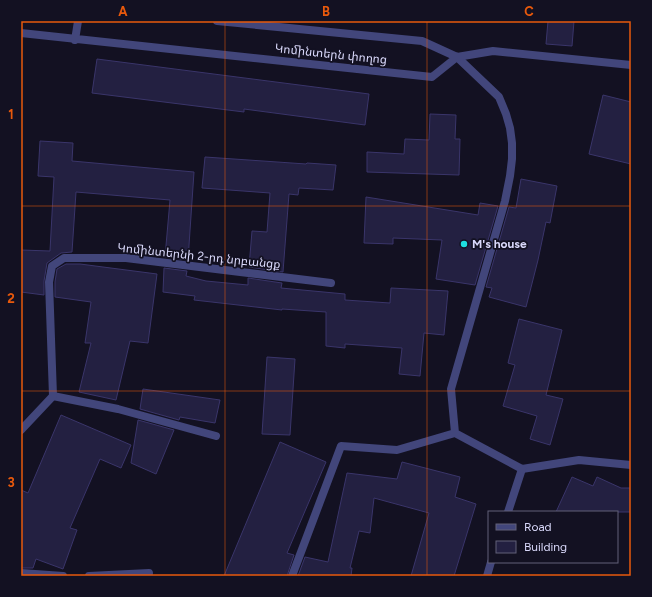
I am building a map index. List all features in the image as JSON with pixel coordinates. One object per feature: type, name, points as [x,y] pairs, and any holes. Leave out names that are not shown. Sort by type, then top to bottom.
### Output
[{"type":"street","points":[[75,40],[78,21]]},
{"type":"street","points":[[217,21],[422,41],[457,57],[498,97],[506,114],[510,128],[512,143],[510,176],[505,201],[451,389],[455,433]]},
{"type":"street","name":"Կոմինտերն փողոց","points":[[21,33],[75,40],[432,77],[457,57],[493,51],[631,65]]},
{"type":"street","name":"Կոմինտերնի 2-րդ նրբանցք","points":[[53,396],[49,282],[52,266],[64,258],[126,258],[331,283]]},
{"type":"street","points":[[21,430],[53,396],[118,409],[216,436]]},
{"type":"street","points":[[292,576],[341,446],[397,450],[455,433],[522,469],[579,460],[631,465]]},
{"type":"street","points":[[508,511],[522,469]]},
{"type":"street","points":[[487,576],[492,563]]},
{"type":"street","points":[[21,573],[63,576]]},
{"type":"street","points":[[89,576],[149,573]]},
{"type":"building","points":[[548,21],[574,21],[572,46],[546,44]]},
{"type":"building","points":[[97,59],[369,94],[365,125],[244,109],[244,112],[92,93]]},
{"type":"building","points":[[603,95],[631,102],[631,164],[589,154]]},
{"type":"building","points":[[430,114],[456,115],[455,139],[460,139],[459,175],[367,172],[367,152],[404,154],[405,139],[429,140]]},
{"type":"building","points":[[40,141],[73,143],[72,161],[194,172],[188,260],[165,257],[170,200],[76,192],[72,252],[61,253],[47,263],[44,281],[44,295],[21,292],[21,250],[50,251],[54,177],[38,176]]},
{"type":"building","points":[[205,157],[336,165],[333,190],[299,188],[298,195],[289,194],[283,272],[249,267],[252,231],[267,232],[270,193],[202,188]]},
{"type":"building","points":[[521,179],[557,186],[550,223],[546,222],[526,307],[489,297],[492,288],[486,287],[509,207],[516,208]]},
{"type":"building","points":[[366,197],[478,215],[480,203],[498,206],[475,285],[436,279],[442,240],[393,238],[393,244],[364,243]]},
{"type":"building","points":[[66,264],[80,264],[157,274],[148,343],[130,341],[116,400],[79,392],[91,343],[85,343],[91,302],[55,297],[57,269]]},
{"type":"building","points":[[164,268],[187,271],[186,276],[206,281],[248,285],[248,278],[282,283],[281,288],[345,294],[345,300],[390,303],[391,288],[448,291],[444,335],[424,333],[420,376],[399,374],[402,348],[345,344],[345,348],[326,346],[326,312],[282,310],[194,300],[195,296],[163,292]]},
{"type":"building","points":[[519,319],[562,330],[546,395],[563,399],[550,445],[530,439],[537,416],[503,406],[515,365],[508,363]]},
{"type":"building","points":[[267,357],[295,359],[290,435],[262,434]]},
{"type":"building","points":[[143,389],[220,400],[215,423],[180,417],[179,420],[140,409]]},
{"type":"building","points":[[61,415],[131,445],[121,468],[100,459],[70,528],[77,530],[63,569],[36,559],[33,568],[21,568],[21,490],[28,493]]},
{"type":"building","points":[[138,420],[174,430],[156,474],[131,463]]},
{"type":"building","points":[[280,442],[326,462],[287,553],[294,555],[287,576],[224,576]]},
{"type":"building","points":[[402,462],[460,477],[455,497],[476,504],[454,576],[411,576],[429,513],[374,498],[370,533],[359,531],[350,568],[352,568],[351,576],[298,576],[305,557],[328,562],[347,473],[397,479]]},
{"type":"building","points":[[572,477],[593,486],[597,477],[621,488],[631,488],[631,512],[556,511]]},
{"type":"place","name":"M's house","points":[[464,244]]}]
